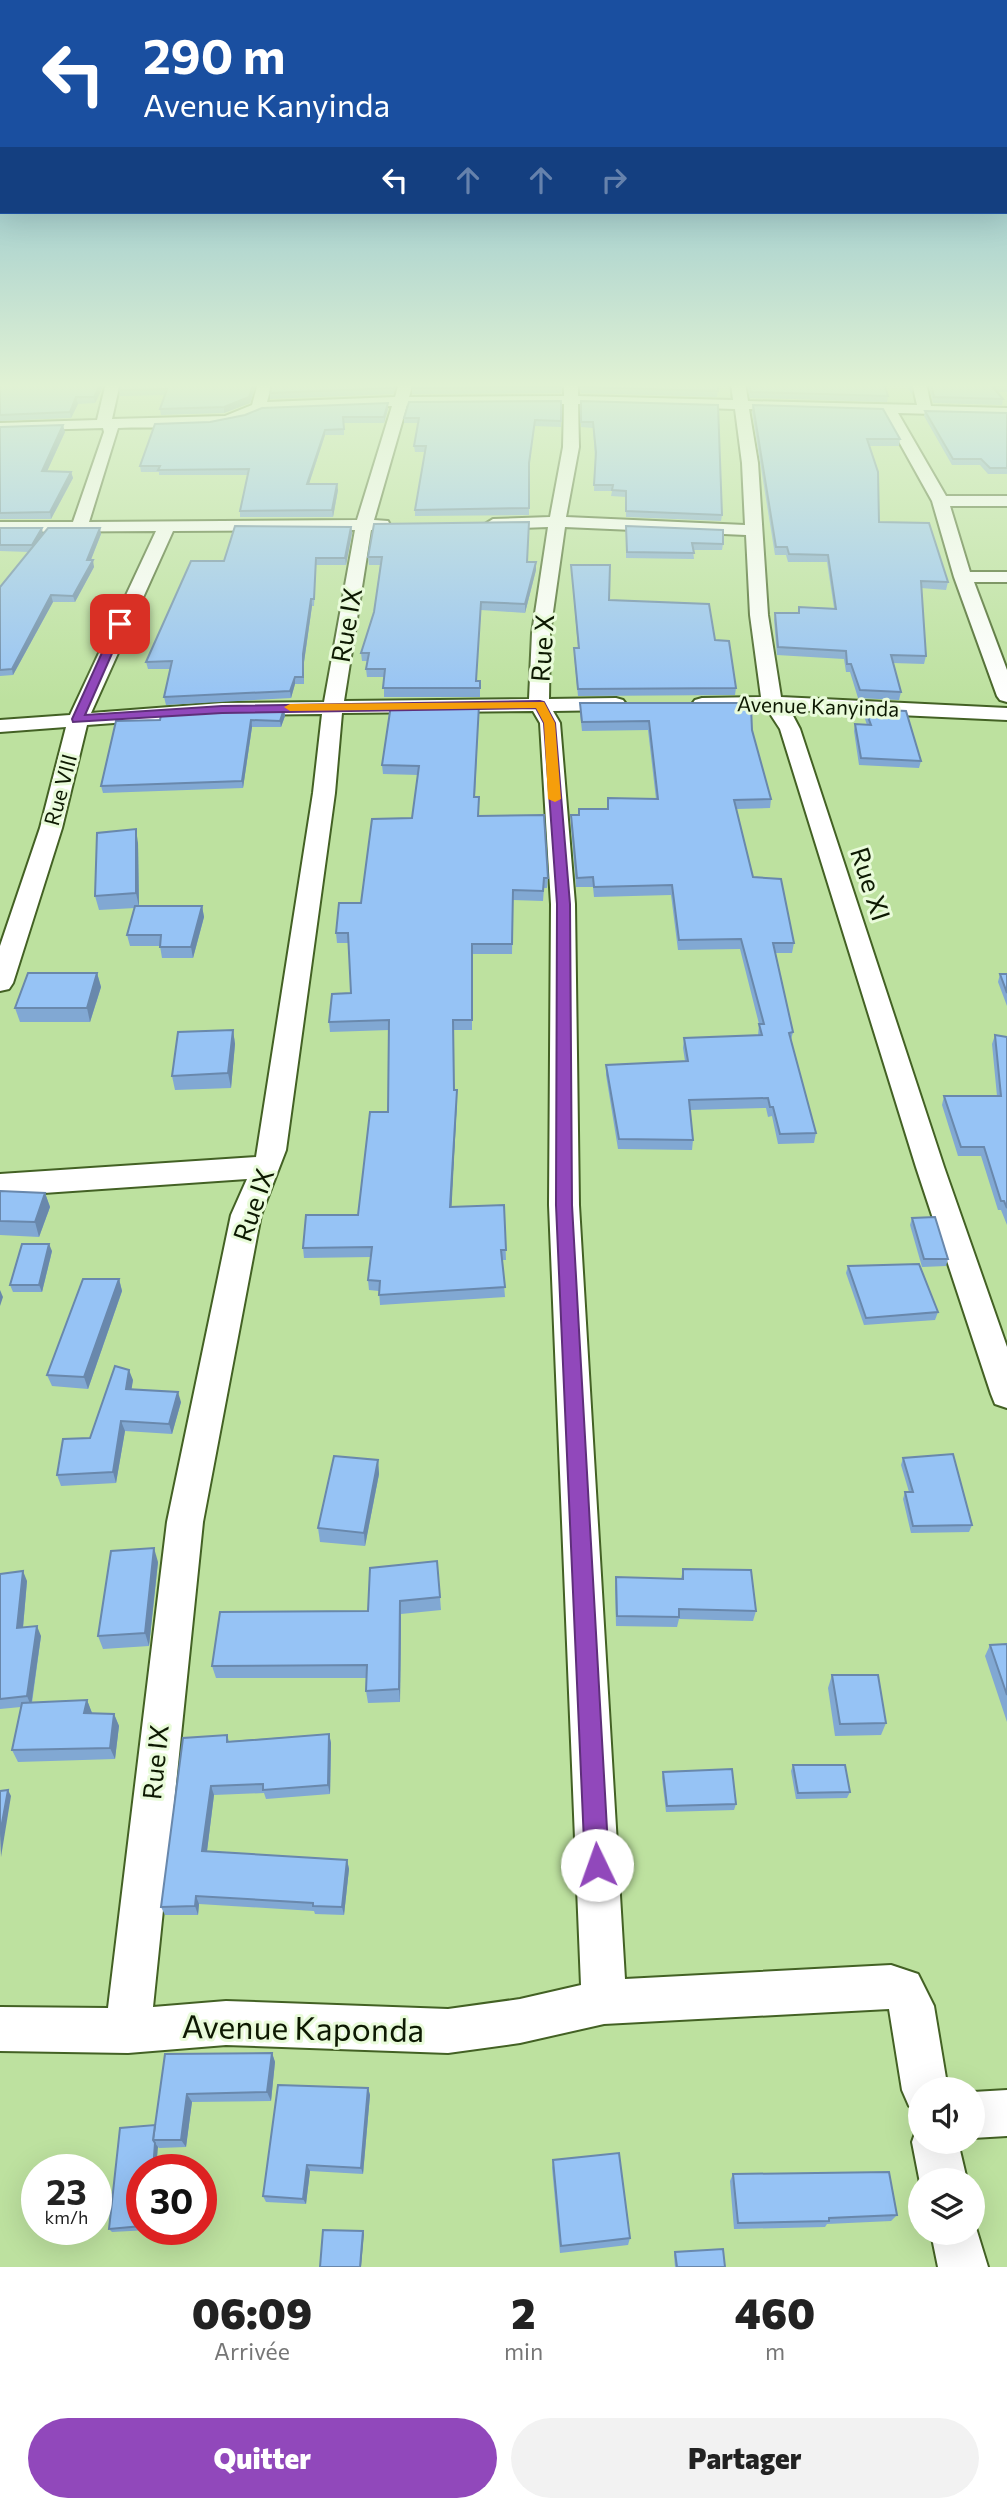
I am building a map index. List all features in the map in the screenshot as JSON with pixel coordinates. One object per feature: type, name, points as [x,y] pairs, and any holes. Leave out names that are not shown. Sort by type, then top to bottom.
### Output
[{"type":"street","points":[[80,525],[92,489]]},
{"type":"street","name":"Rue IX","points":[[128,2031],[162,1708],[185,1522],[246,1215],[267,1167],[324,793],[333,706],[364,525],[375,489]]},
{"type":"street","name":"Rue X","points":[[562,489],[541,633],[540,705],[550,723],[564,904],[564,1205],[604,2002]]},
{"type":"street","name":"Rue XI","points":[[751,489],[759,615],[772,703],[782,713],[790,729],[930,1167],[1007,1394]]},
{"type":"street","points":[[934,489],[963,577],[1002,669],[1007,696]]},
{"type":"street","points":[[940,501],[1007,501]]},
{"type":"street","points":[[476,524],[556,522],[752,530]]},
{"type":"street","name":"Rue VIII","points":[[0,983],[51,828],[78,719],[167,524]]},
{"type":"street","points":[[0,527],[403,524]]},
{"type":"street","points":[[963,577],[1007,578]]},
{"type":"street","name":"Avenue Kanyinda","points":[[681,704],[772,703],[1007,714]]},
{"type":"street","points":[[0,726],[222,709],[630,704]]},
{"type":"street","points":[[0,1185],[267,1167]]},
{"type":"street","name":"Avenue Kaponda","points":[[0,2029],[128,2031],[226,2023],[448,2031],[520,2021],[604,2002],[876,1986],[897,1988],[908,1996],[912,2006],[923,2077]]},
{"type":"street","points":[[985,2114],[1007,2113]]},
{"type":"street","points":[[958,2245],[963,2267]]},
{"type":"building","points":[[0,489],[62,489],[50,512],[0,513]]},
{"type":"building","points":[[245,489],[336,489],[332,510],[240,511]]},
{"type":"building","points":[[419,489],[529,489],[529,508],[415,510]]},
{"type":"building","points":[[721,489],[722,515],[626,511],[626,491],[612,490]]},
{"type":"building","points":[[767,489],[878,489],[879,522],[929,523],[948,582],[921,581],[926,656],[891,655],[901,692],[860,690],[851,664],[847,664],[846,651],[778,647],[775,613],[799,613],[799,607],[836,609],[828,555],[789,554],[787,547],[776,547]]},
{"type":"building","points":[[529,522],[527,562],[536,562],[525,604],[481,602],[476,681],[480,681],[480,688],[383,688],[385,669],[366,669],[369,653],[361,653],[374,612],[382,557],[368,557],[374,524]]},
{"type":"building","points":[[235,526],[351,527],[345,558],[316,558],[314,599],[311,599],[303,654],[303,677],[295,677],[290,691],[164,697],[172,661],[146,662],[191,561],[224,561]]},
{"type":"building","points":[[626,526],[723,530],[723,544],[692,543],[694,553],[627,552]]},
{"type":"building","points":[[0,528],[42,528],[32,545],[0,545]]},
{"type":"building","points":[[48,528],[100,528],[87,560],[93,560],[73,596],[51,595],[12,669],[0,670],[0,587]]},
{"type":"building","points":[[571,565],[610,565],[609,600],[709,604],[715,640],[729,641],[736,688],[578,689],[574,648],[579,648]]},
{"type":"building","points":[[580,703],[739,703],[740,707],[751,707],[752,730],[771,799],[734,800],[753,877],[781,879],[794,943],[773,943],[793,1032],[789,1033],[816,1133],[780,1134],[768,1098],[689,1100],[693,1140],[619,1139],[606,1065],[688,1061],[684,1038],[762,1035],[759,1024],[764,1024],[741,939],[679,940],[672,885],[594,887],[593,877],[577,878],[571,815],[579,815],[579,809],[608,809],[608,798],[658,799],[649,721],[582,722]]},
{"type":"building","points":[[391,705],[479,705],[474,797],[479,797],[478,816],[544,815],[548,878],[544,878],[543,891],[513,890],[512,944],[472,944],[472,1020],[453,1020],[454,1090],[457,1090],[450,1207],[504,1205],[506,1250],[501,1250],[505,1287],[379,1295],[380,1281],[368,1280],[372,1247],[303,1248],[306,1215],[358,1215],[370,1112],[388,1112],[389,1020],[329,1022],[332,994],[351,993],[348,933],[336,933],[339,903],[361,903],[372,819],[412,818],[419,766],[382,765]]},
{"type":"building","points":[[284,709],[280,721],[251,720],[242,781],[101,786],[116,721],[160,720],[161,715]]},
{"type":"building","points":[[865,709],[906,711],[921,761],[861,758],[855,724],[871,725]]},
{"type":"building","points":[[136,829],[136,893],[95,896],[97,833]]},
{"type":"building","points":[[135,906],[202,906],[191,947],[160,947],[161,935],[127,935]]},
{"type":"building","points":[[28,973],[97,973],[87,1008],[15,1008]]},
{"type":"building","points":[[1000,974],[1007,974],[1007,993]]},
{"type":"building","points":[[233,1030],[228,1073],[172,1076],[178,1032]]},
{"type":"building","points":[[995,1035],[1007,1037],[1007,1208],[1004,1201],[1001,1201],[984,1147],[961,1147],[944,1096],[1001,1096]]},
{"type":"building","points":[[0,1191],[45,1193],[35,1222],[0,1221]]},
{"type":"building","points":[[935,1217],[948,1259],[924,1259],[912,1218]]},
{"type":"building","points":[[22,1244],[49,1244],[39,1285],[10,1285]]},
{"type":"building","points":[[919,1264],[938,1312],[866,1318],[848,1266]]},
{"type":"building","points":[[83,1279],[119,1279],[84,1377],[47,1375]]},
{"type":"building","points":[[115,1366],[129,1370],[126,1389],[178,1392],[169,1424],[121,1421],[113,1472],[57,1475],[63,1439],[90,1438]]},
{"type":"building","points":[[953,1454],[972,1525],[913,1526],[905,1492],[913,1492],[903,1458]]},
{"type":"building","points":[[334,1456],[378,1460],[364,1533],[318,1528]]},
{"type":"building","points":[[154,1548],[145,1633],[98,1636],[111,1551]]},
{"type":"building","points":[[437,1561],[440,1597],[400,1601],[399,1689],[366,1691],[367,1665],[212,1666],[220,1612],[368,1611],[370,1568]]},
{"type":"building","points":[[683,1569],[751,1570],[756,1611],[679,1609],[679,1617],[617,1616],[616,1577],[683,1579]]},
{"type":"building","points":[[23,1571],[17,1628],[37,1626],[27,1696],[0,1699],[0,1574]]},
{"type":"building","points":[[1007,1644],[1007,1695],[990,1645]]},
{"type":"building","points":[[832,1675],[878,1675],[886,1723],[840,1724]]},
{"type":"building","points":[[87,1700],[84,1713],[114,1714],[110,1748],[12,1750],[22,1703]]},
{"type":"building","points":[[329,1734],[328,1785],[263,1790],[263,1784],[211,1786],[202,1851],[347,1860],[342,1907],[196,1896],[195,1906],[161,1907],[183,1738],[227,1735],[227,1742]]},
{"type":"building","points":[[793,1765],[845,1765],[850,1792],[798,1793]]},
{"type":"building","points":[[732,1769],[736,1804],[667,1806],[663,1772]]},
{"type":"building","points":[[8,1790],[0,1834],[0,1791]]},
{"type":"building","points":[[272,2053],[267,2092],[187,2094],[181,2140],[153,2140],[165,2054]]},
{"type":"building","points":[[278,2085],[368,2088],[361,2168],[307,2165],[303,2199],[263,2196]]},
{"type":"building","points":[[155,2125],[154,2154],[126,2154],[126,2227],[112,2229],[112,2201],[120,2128]]},
{"type":"building","points":[[619,2153],[630,2238],[561,2246],[553,2160]]},
{"type":"building","points":[[889,2172],[897,2215],[829,2218],[829,2221],[738,2223],[733,2174]]},
{"type":"building","points":[[323,2230],[363,2231],[360,2267],[320,2267]]},
{"type":"building","points":[[723,2249],[725,2267],[677,2267],[675,2252]]},
{"type":"slow traffic","points":[[290,707],[540,705],[550,723],[555,799]]},
{"type":"route","points":[[120,624],[78,719],[222,709],[540,705],[550,723],[564,904],[564,1205],[597,1865]]}]
